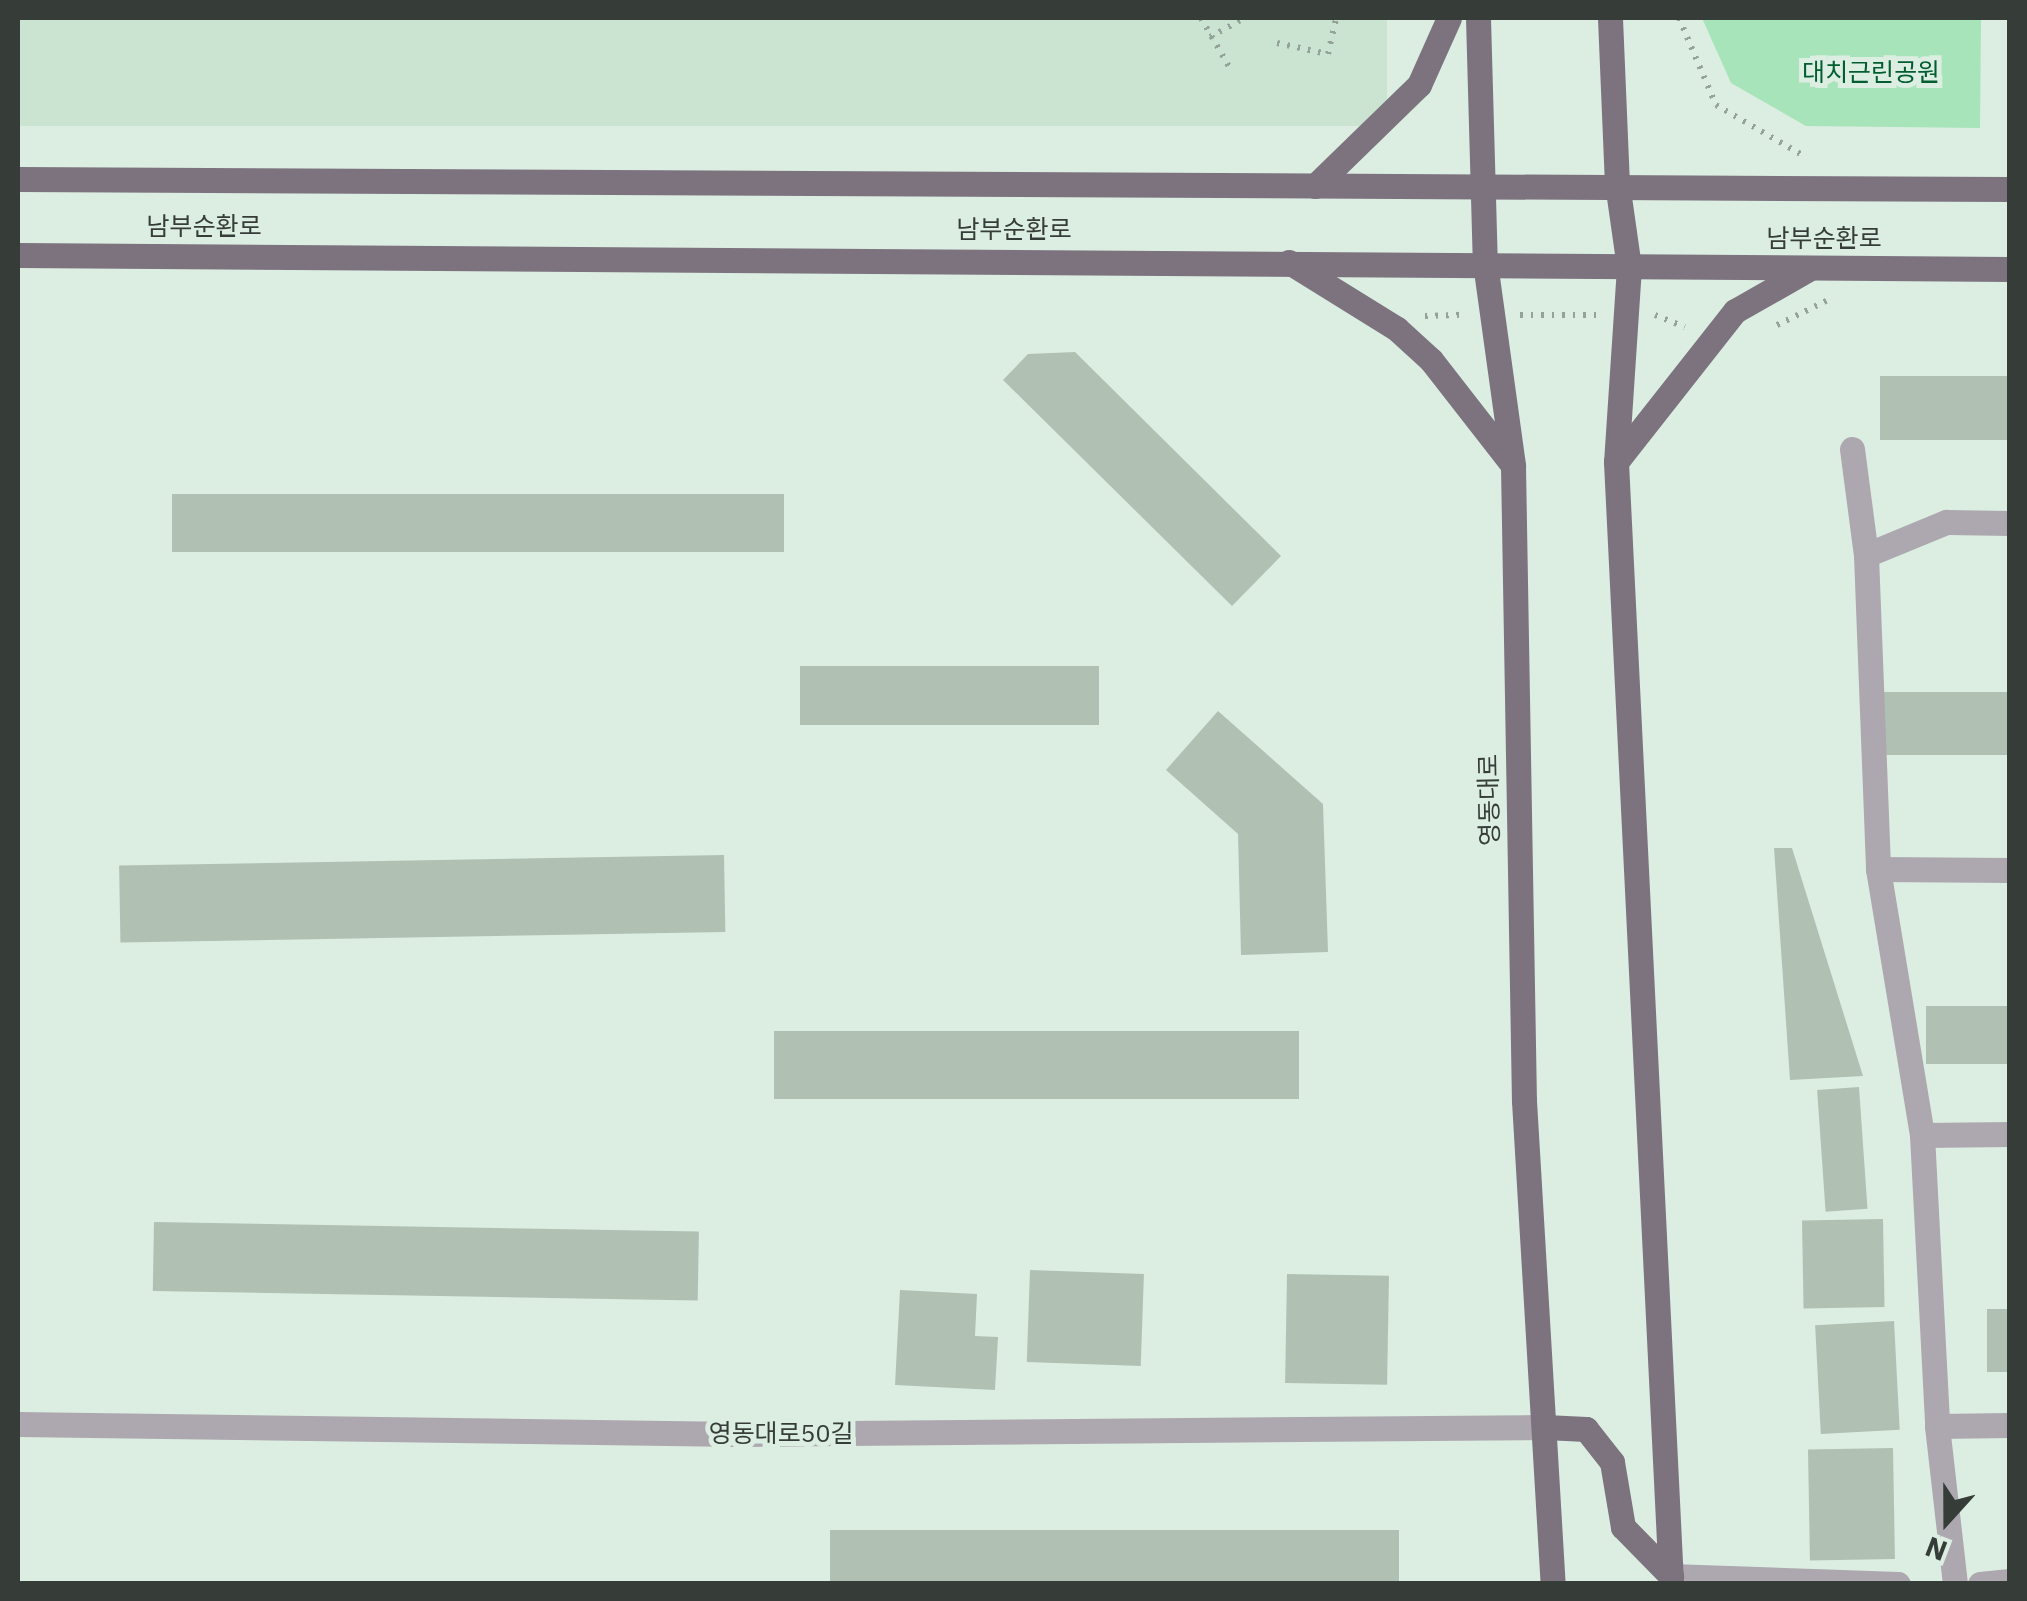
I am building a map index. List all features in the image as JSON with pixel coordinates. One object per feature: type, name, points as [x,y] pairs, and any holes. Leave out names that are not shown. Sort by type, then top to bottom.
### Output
[{"type":"main road","points":[[1316,186],[1419,86],[1449,18]]},
{"type":"main road","name":"영동대로","points":[[1478,18],[1485,263],[1512,466],[1524,1101],[1554,1584]]},
{"type":"main road","points":[[1610,18],[1617,184],[1629,267],[1616,462],[1671,1580]]},
{"type":"main road","name":"남부순환로","points":[[18,179],[1617,184],[2010,190]]},
{"type":"main road","name":"남부순환로","points":[[18,255],[1284,260],[2010,269]]},
{"type":"main road","points":[[1284,260],[1397,329],[1431,360],[1512,466]]},
{"type":"main road","points":[[1616,462],[1710,340],[1748,302],[1812,268]]},
{"type":"main road","points":[[1545,1427],[1586,1429],[1612,1462],[1623,1527],[1671,1580]]},
{"type":"street","points":[[1852,449],[1866,555],[1878,869],[1922,1134],[1937,1426],[1955,1584]]},
{"type":"street","points":[[1866,555],[1946,522],[2010,523]]},
{"type":"street","points":[[1878,869],[2010,870]]},
{"type":"street","points":[[1922,1134],[2010,1134]]},
{"type":"street","name":"영동대로50길","points":[[18,1424],[738,1434],[1545,1427]]},
{"type":"street","points":[[1937,1426],[2010,1426]]},
{"type":"street","points":[[1671,1580],[1898,1584]]},
{"type":"street","points":[[1980,1584],[2010,1581]]},
{"type":"path","points":[[1200,18],[1232,72]]},
{"type":"path","points":[[1210,37],[1244,18]]},
{"type":"path","points":[[1277,43],[1328,54],[1336,18]]},
{"type":"path","points":[[1678,18],[1716,105],[1810,160]]},
{"type":"path","points":[[1764,332],[1832,298]]},
{"type":"path","points":[[1397,329],[1428,315],[1659,315],[1710,340]]},
{"type":"shaded area","points":[[18,18],[1387,18],[1387,126],[18,126]]},
{"type":"green space","name":"대치근린공원","points":[[1702,18],[1981,18],[1980,128],[1806,126],[1731,83]]},
{"type":"building","points":[[1075,352],[1281,556],[1232,606],[1003,380],[1028,354]]},
{"type":"building","points":[[1880,376],[2010,376],[2010,440],[1880,440]]},
{"type":"building","points":[[172,494],[784,494],[784,552],[172,552]]},
{"type":"building","points":[[800,666],[1099,666],[1099,725],[800,725]]},
{"type":"building","points":[[1879,692],[2010,692],[2010,755],[1879,755]]},
{"type":"building","points":[[1218,711],[1323,804],[1328,952],[1241,955],[1238,834],[1166,770]]},
{"type":"building","points":[[1774,848],[1792,848],[1863,1076],[1790,1080]]},
{"type":"building","points":[[724,855],[725,932],[120,943],[119,866]]},
{"type":"building","points":[[1926,1006],[2010,1006],[2010,1064],[1926,1064]]},
{"type":"building","points":[[774,1031],[1299,1031],[1299,1099],[774,1099]]},
{"type":"building","points":[[1859,1087],[1868,1209],[1826,1212],[1817,1090]]},
{"type":"building","points":[[1883,1219],[1885,1307],[1804,1308],[1802,1220]]},
{"type":"building","points":[[154,1222],[699,1232],[698,1301],[153,1291]]},
{"type":"building","points":[[1030,1270],[1144,1274],[1141,1366],[1027,1362]]},
{"type":"building","points":[[1287,1274],[1389,1276],[1387,1385],[1285,1383]]},
{"type":"building","points":[[900,1290],[977,1294],[975,1336],[998,1337],[995,1390],[895,1385]]},
{"type":"building","points":[[1987,1309],[2010,1309],[2010,1372],[1987,1372]]},
{"type":"building","points":[[1894,1321],[1900,1430],[1821,1434],[1815,1325]]},
{"type":"building","points":[[1893,1448],[1895,1559],[1810,1560],[1808,1449]]},
{"type":"building","points":[[830,1530],[1399,1530],[1399,1584],[830,1584]]}]
